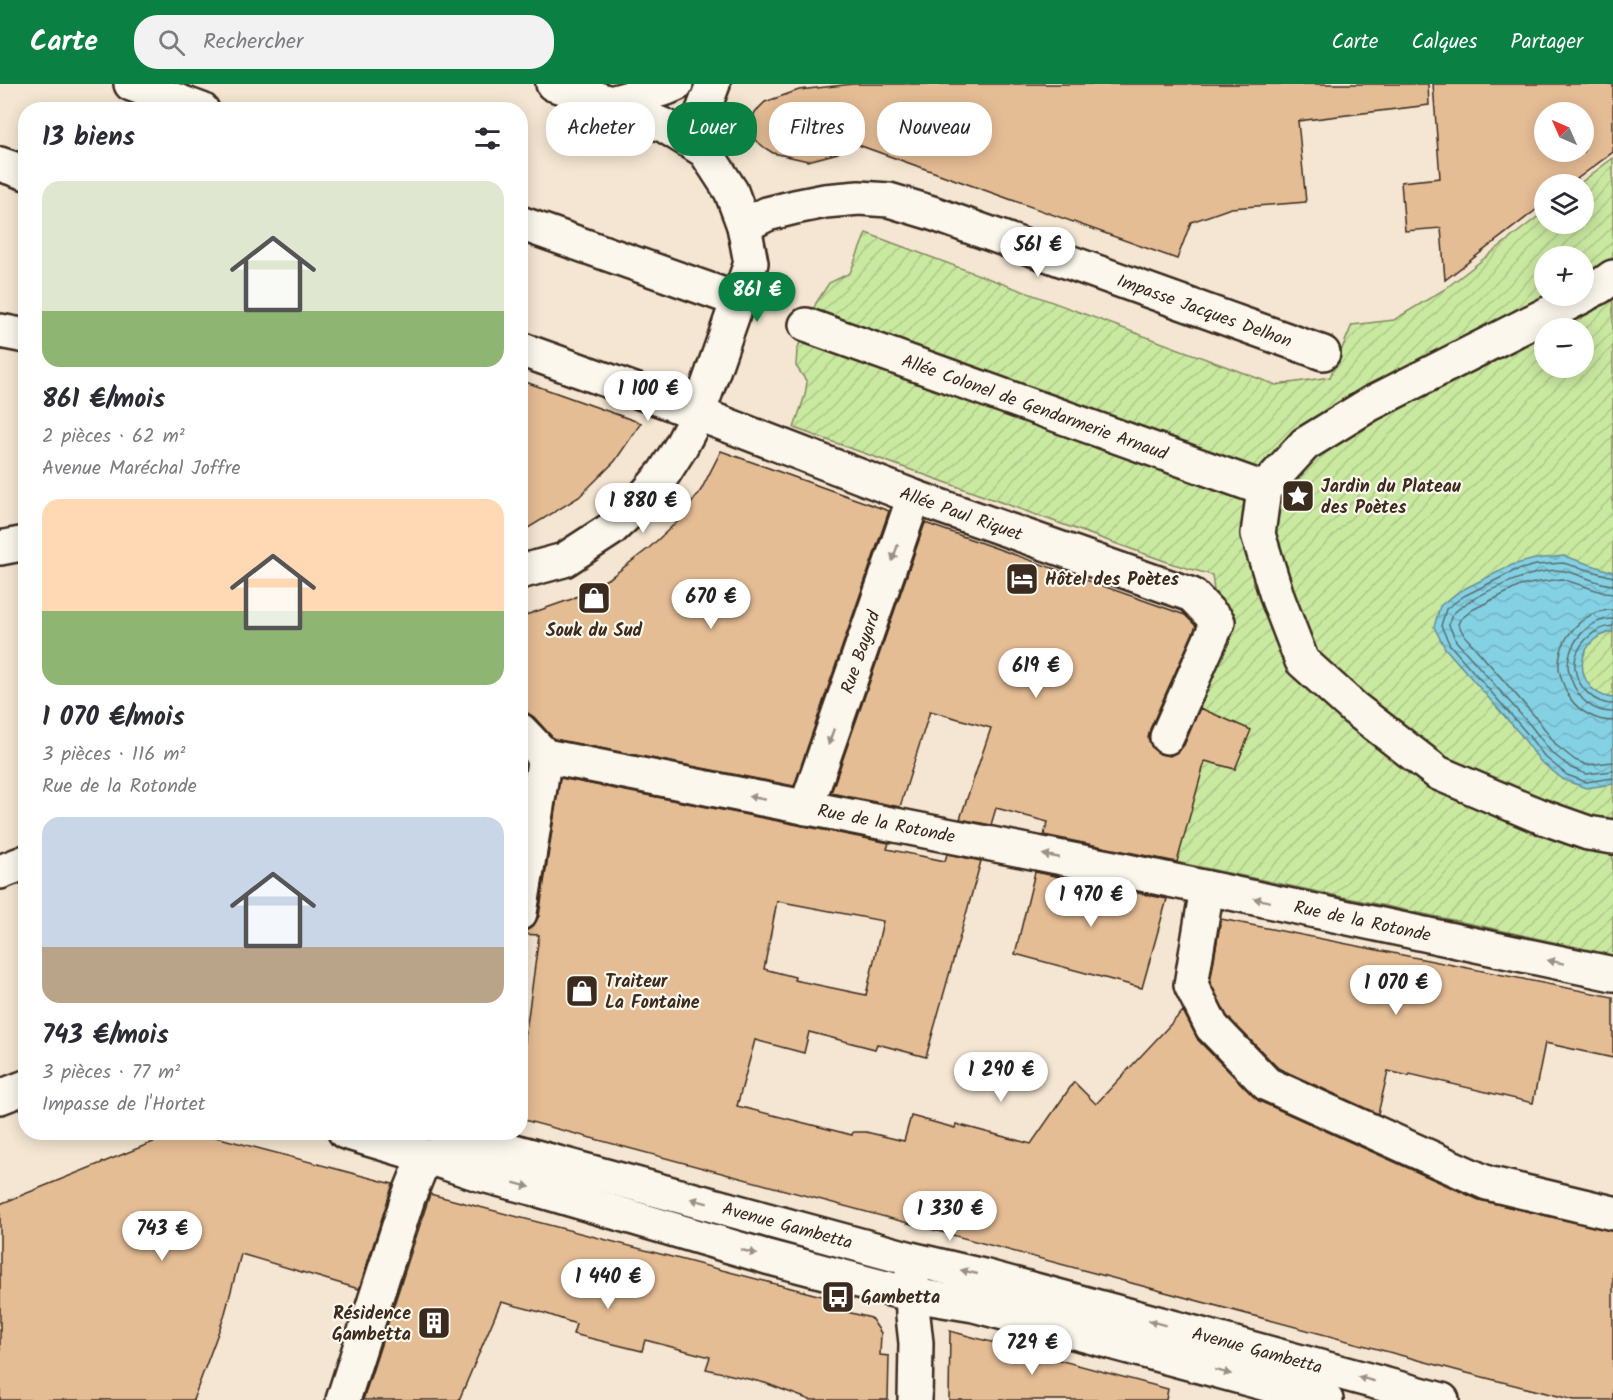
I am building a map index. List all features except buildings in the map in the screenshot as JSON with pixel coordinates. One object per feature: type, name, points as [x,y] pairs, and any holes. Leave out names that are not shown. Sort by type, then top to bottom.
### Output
[{"type":"street","points":[[131,84],[180,102]]},
{"type":"street","points":[[553,84],[607,94],[667,88],[676,84]]},
{"type":"street","points":[[706,102],[713,84]]},
{"type":"street","points":[[607,94],[667,127]]},
{"type":"street","points":[[528,570],[564,560],[610,530],[639,503],[664,472],[698,414],[751,263],[744,226],[731,191],[708,156]]},
{"type":"street","points":[[0,164],[18,170]]},
{"type":"street","name":"Impasse Jacques Delhon","points":[[744,226],[767,213],[825,201],[859,198],[889,200],[943,217],[1323,353]]},
{"type":"street","points":[[528,226],[738,300]]},
{"type":"street","points":[[1594,290],[1613,277]]},
{"type":"street","points":[[1562,306],[1370,404],[1305,444],[1264,489],[1258,534],[1278,599],[1302,661],[1354,708],[1438,773],[1537,815],[1588,833],[1613,837]]},
{"type":"street","name":"Allée Colonel de Gendarmerie Arnaud","points":[[806,325],[1264,489]]},
{"type":"street","points":[[0,331],[18,334]]},
{"type":"street","name":"Allée Paul Riquet","points":[[528,352],[915,497],[1192,596],[1218,622],[1167,737]]},
{"type":"street","name":"Rue Bayard","points":[[806,808],[915,497]]},
{"type":"street","points":[[0,548],[18,545]]},
{"type":"street","points":[[528,738],[545,756],[528,863]]},
{"type":"street","name":"Rue de la Rotonde","points":[[545,756],[1113,868],[1613,974]]},
{"type":"street","points":[[0,872],[18,865]]},
{"type":"street","points":[[1208,888],[1191,985],[1212,1027],[1267,1084],[1487,1183],[1613,1213]]},
{"type":"street","points":[[0,1097],[18,1090]]},
{"type":"street","name":"Avenue Gambetta","points":[[405,1140],[483,1150],[994,1279],[1442,1400]]},
{"type":"street","points":[[343,1400],[408,1198],[435,1144]]},
{"type":"street","name":"Avenue Gambetta","points":[[483,1150],[532,1188],[767,1257],[913,1295],[974,1305],[1326,1400]]},
{"type":"street","points":[[911,1259],[916,1343],[915,1400]]},
{"type":"green space","name":"Jardin du Plateau des Poètes","points":[[1613,158],[1613,955],[1133,853],[1233,615],[1216,606],[1212,575],[1173,564],[794,428],[807,382],[796,366],[797,350],[816,303],[829,283],[850,273],[866,233],[1276,385],[1330,377],[1352,325],[1394,320],[1445,289],[1534,220],[1534,234],[1594,234],[1594,174],[1592,174]]},
{"type":"water","points":[[1564,556],[1613,572],[1613,632],[1593,641],[1583,658],[1582,667],[1588,684],[1595,691],[1613,698],[1613,784],[1586,788],[1564,780],[1540,761],[1521,735],[1445,648],[1434,627],[1440,606],[1460,591],[1512,565],[1535,559]]},
{"type":"place","name":"Jardin du Plateau des Poètes","points":[[1298,496]]},
{"type":"place","name":"Hôtel des Poètes","points":[[1022,579]]},
{"type":"place","name":"Souk du Sud","points":[[594,598]]},
{"type":"place","name":"Traiteur La Fontaine","points":[[582,991]]},
{"type":"place","name":"Gambetta","points":[[838,1297]]},
{"type":"place","name":"Résidence Gambetta","points":[[434,1323]]}]
